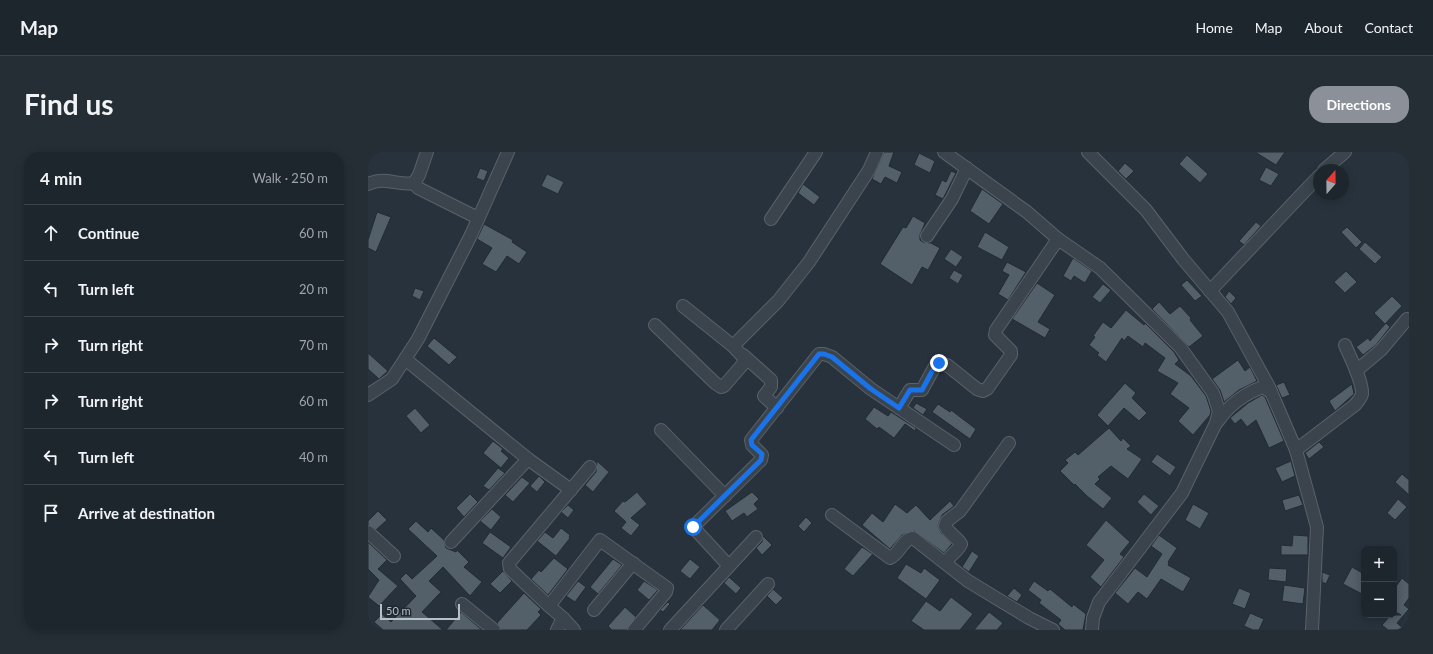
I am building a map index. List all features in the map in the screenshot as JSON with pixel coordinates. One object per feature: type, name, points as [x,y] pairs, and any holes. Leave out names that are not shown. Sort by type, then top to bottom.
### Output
[{"type":"street","points":[[414,183],[419,175],[427,152]]},
{"type":"street","points":[[368,395],[392,379],[418,339],[478,218],[508,152]]},
{"type":"street","points":[[771,219],[816,152]]},
{"type":"street","points":[[732,346],[778,301],[809,262],[869,170],[877,152]]},
{"type":"street","points":[[944,152],[1027,212],[1058,239],[1100,268],[1180,347],[1213,393],[1219,410],[1216,423]]},
{"type":"street","points":[[1088,152],[1146,210],[1228,312],[1271,392],[1296,450],[1317,527],[1312,630]]},
{"type":"street","points":[[1331,164],[1345,152]]},
{"type":"street","points":[[927,236],[952,199],[967,168]]},
{"type":"street","points":[[368,184],[377,180],[406,184],[414,183]]},
{"type":"street","points":[[1210,291],[1313,182]]},
{"type":"street","points":[[414,183],[418,188],[478,218]]},
{"type":"street","points":[[899,408],[910,390],[922,390],[935,366],[939,363],[947,364],[977,389],[983,391],[987,389],[1011,355],[1011,351],[995,335],[996,330],[1058,239]]},
{"type":"street","points":[[683,306],[771,380],[771,387],[764,396],[777,408]]},
{"type":"street","points":[[1356,371],[1380,350],[1407,319]]},
{"type":"street","points":[[655,325],[721,387],[743,364],[743,355]]},
{"type":"street","points":[[1296,450],[1355,405],[1360,398],[1361,388],[1346,345]]},
{"type":"street","points":[[729,566],[693,527],[762,458],[762,454],[752,445],[751,440],[819,354],[832,357],[871,389],[954,444]]},
{"type":"street","points":[[405,359],[528,459],[571,490]]},
{"type":"street","points":[[1092,630],[1093,618],[1099,602],[1182,493],[1216,423],[1226,409],[1263,387],[1271,392]]},
{"type":"street","points":[[662,430],[725,496]]},
{"type":"street","points":[[946,563],[948,558],[959,549],[961,544],[959,540],[947,530],[945,526],[947,522],[960,511],[1009,443]]},
{"type":"street","points":[[451,542],[528,459]]},
{"type":"street","points":[[574,630],[510,569],[509,563],[590,467]]},
{"type":"street","points":[[832,515],[890,558],[897,553],[908,539],[913,538],[968,581],[1029,618],[1053,630]]},
{"type":"street","points":[[368,532],[394,556]]},
{"type":"street","points":[[670,630],[756,537]]},
{"type":"street","points":[[549,606],[600,540],[667,588],[664,595],[634,630]]},
{"type":"street","points":[[594,610],[633,563]]},
{"type":"street","points":[[726,630],[768,584]]},
{"type":"street","points":[[462,604],[494,630]]},
{"type":"street","points":[[557,630],[563,618]]},
{"type":"building","points":[[884,152],[894,152],[889,166],[902,172],[897,183],[885,177],[881,184],[872,179]]},
{"type":"building","points":[[1255,152],[1285,152],[1276,165]]},
{"type":"building","points":[[919,153],[935,161],[930,173],[914,165]]},
{"type":"building","points":[[1187,155],[1208,174],[1200,183],[1179,164]]},
{"type":"building","points":[[1125,163],[1134,171],[1126,179],[1118,171]]},
{"type":"building","points":[[1266,167],[1279,174],[1271,186],[1259,180]]},
{"type":"building","points":[[480,168],[488,171],[484,181],[476,178]]},
{"type":"building","points":[[951,171],[956,173],[943,199],[935,195],[942,180],[946,182]]},
{"type":"building","points":[[547,174],[564,182],[558,194],[541,186]]},
{"type":"building","points":[[803,184],[820,197],[814,205],[798,193]]},
{"type":"building","points":[[982,189],[1003,204],[989,224],[970,211]]},
{"type":"building","points":[[377,212],[391,217],[376,252],[368,248],[368,240]]},
{"type":"building","points":[[913,216],[925,223],[920,235],[920,240],[931,243],[940,248],[928,270],[922,267],[912,285],[880,264],[903,227],[906,228]]},
{"type":"building","points":[[1256,222],[1261,226],[1244,245],[1239,241]]},
{"type":"building","points":[[484,224],[513,240],[512,242],[527,252],[519,264],[507,256],[496,272],[482,264],[492,248],[477,239]]},
{"type":"building","points":[[1347,227],[1362,242],[1356,248],[1341,232]]},
{"type":"building","points":[[985,232],[1009,247],[1002,260],[977,247]]},
{"type":"building","points":[[1365,242],[1382,257],[1375,264],[1359,249]]},
{"type":"building","points":[[951,249],[963,257],[956,267],[944,259]]},
{"type":"building","points":[[1073,258],[1092,271],[1085,283],[1074,276],[1071,281],[1063,276]]},
{"type":"building","points":[[1007,262],[1026,272],[1008,300],[998,294],[1009,275],[1002,271]]},
{"type":"building","points":[[954,270],[963,275],[958,284],[949,278]]},
{"type":"building","points":[[1346,271],[1357,282],[1345,293],[1334,282]]},
{"type":"building","points":[[1187,280],[1202,296],[1195,301],[1181,285]]},
{"type":"building","points":[[1037,283],[1055,295],[1038,322],[1050,329],[1045,338],[1012,319]]},
{"type":"building","points":[[1103,284],[1111,290],[1100,303],[1092,297]]},
{"type":"building","points":[[415,288],[424,291],[420,300],[412,296]]},
{"type":"building","points":[[1229,291],[1236,298],[1231,304],[1225,297]]},
{"type":"building","points":[[1392,296],[1402,306],[1385,324],[1374,313]]},
{"type":"building","points":[[1159,302],[1170,314],[1180,306],[1191,318],[1190,320],[1203,336],[1189,347],[1152,309]]},
{"type":"building","points":[[1126,310],[1144,325],[1145,323],[1174,352],[1179,360],[1175,364],[1191,376],[1206,396],[1211,411],[1210,415],[1193,435],[1178,421],[1189,408],[1170,394],[1178,383],[1157,371],[1165,358],[1145,343],[1143,347],[1128,336],[1124,341],[1122,338],[1106,362],[1097,355],[1099,353],[1089,345],[1095,337],[1093,336],[1103,322],[1111,328]]},
{"type":"building","points":[[1386,323],[1390,327],[1376,345],[1363,355],[1356,347],[1368,338],[1370,341]]},
{"type":"building","points":[[434,338],[457,357],[449,365],[427,346]]},
{"type":"building","points":[[368,353],[388,371],[379,379],[368,369]]},
{"type":"building","points":[[1238,360],[1245,371],[1250,367],[1257,381],[1239,390],[1224,402],[1220,390],[1212,379]]},
{"type":"building","points":[[1284,382],[1290,395],[1282,398],[1276,385]]},
{"type":"building","points":[[1125,383],[1136,393],[1132,398],[1147,413],[1139,421],[1124,408],[1108,426],[1097,415]]},
{"type":"building","points":[[1352,384],[1354,394],[1335,411],[1329,401]]},
{"type":"building","points":[[1262,395],[1265,397],[1284,441],[1269,448],[1256,420],[1247,427],[1241,419],[1235,424],[1230,418],[1248,403]]},
{"type":"building","points":[[916,403],[927,409],[923,415],[913,408]]},
{"type":"building","points":[[938,404],[950,412],[951,410],[976,429],[970,439],[932,412]]},
{"type":"building","points":[[874,407],[888,416],[891,412],[916,428],[915,431],[905,424],[894,438],[879,427],[877,429],[865,419]]},
{"type":"building","points":[[415,408],[430,425],[421,433],[406,416]]},
{"type":"building","points":[[1109,428],[1121,441],[1123,438],[1131,446],[1127,449],[1142,459],[1128,479],[1111,466],[1098,477],[1100,479],[1095,484],[1112,498],[1103,509],[1075,484],[1074,485],[1060,471],[1068,463],[1065,460],[1075,452],[1078,455]]},
{"type":"building","points":[[493,441],[503,449],[501,451],[509,458],[501,468],[483,453]]},
{"type":"building","points":[[1319,442],[1324,447],[1309,459],[1305,453]]},
{"type":"building","points":[[1157,454],[1176,467],[1170,476],[1151,462]]},
{"type":"building","points":[[597,461],[609,472],[593,492],[585,485],[596,472]]},
{"type":"building","points":[[1291,461],[1295,476],[1282,482],[1275,468]]},
{"type":"building","points":[[498,468],[505,473],[489,490],[483,486]]},
{"type":"building","points":[[1402,474],[1409,480],[1409,495],[1395,482]]},
{"type":"building","points":[[539,476],[545,482],[537,492],[530,486]]},
{"type":"building","points":[[522,477],[530,483],[513,502],[505,495]]},
{"type":"building","points":[[637,492],[647,504],[631,518],[640,525],[631,536],[621,528],[626,522],[614,511],[623,501],[625,502]]},
{"type":"building","points":[[752,492],[759,499],[754,504],[758,509],[747,517],[744,513],[732,521],[725,511]]},
{"type":"building","points":[[470,494],[478,502],[464,517],[456,508]]},
{"type":"building","points":[[1144,494],[1159,506],[1151,515],[1137,502]]},
{"type":"building","points":[[1299,495],[1303,505],[1285,511],[1282,500]]},
{"type":"building","points":[[1398,499],[1407,507],[1395,520],[1387,513]]},
{"type":"building","points":[[950,501],[954,506],[942,515],[938,526],[941,533],[952,544],[944,553],[914,531],[902,535],[890,549],[862,525],[872,513],[883,522],[895,504],[907,513],[916,505],[930,520]]},
{"type":"building","points":[[1193,504],[1209,513],[1200,529],[1185,520]]},
{"type":"building","points":[[568,505],[574,510],[568,518],[561,512]]},
{"type":"building","points":[[492,509],[501,517],[491,530],[480,521]]},
{"type":"building","points":[[378,511],[387,520],[376,530],[368,525],[368,521]]},
{"type":"building","points":[[806,517],[812,523],[804,532],[798,526]]},
{"type":"building","points":[[1106,520],[1130,542],[1120,554],[1124,557],[1101,587],[1090,577],[1104,560],[1086,545]]},
{"type":"building","points":[[416,521],[428,532],[431,528],[444,540],[446,548],[456,552],[457,550],[469,562],[464,567],[482,582],[470,596],[443,567],[429,581],[441,592],[422,612],[443,630],[383,630],[374,622],[382,614],[391,622],[416,596],[400,579],[406,573],[412,579],[437,556],[408,529]]},
{"type":"building","points":[[561,528],[570,535],[570,538],[556,556],[537,541],[545,532],[553,538]]},
{"type":"building","points":[[490,532],[511,547],[503,558],[482,543]]},
{"type":"building","points":[[1159,535],[1177,548],[1168,562],[1168,565],[1191,578],[1183,592],[1161,579],[1147,599],[1138,592],[1128,604],[1115,593],[1135,568],[1147,577],[1162,554],[1151,546]]},
{"type":"building","points":[[1293,535],[1308,536],[1308,555],[1281,555],[1281,545],[1292,546]]},
{"type":"building","points":[[763,536],[772,545],[762,555],[756,548],[762,542]]},
{"type":"building","points":[[368,542],[387,560],[378,569],[398,586],[379,606],[368,597],[379,580],[368,569]]},
{"type":"building","points":[[862,547],[873,554],[853,576],[844,569]]},
{"type":"building","points":[[972,551],[979,556],[969,572],[962,567]]},
{"type":"building","points":[[554,558],[568,569],[548,595],[531,579],[539,570],[541,572]]},
{"type":"building","points":[[613,559],[622,565],[598,594],[590,587]]},
{"type":"building","points":[[690,559],[700,567],[690,579],[680,571]]},
{"type":"building","points":[[906,564],[921,573],[924,568],[940,580],[926,599],[897,578]]},
{"type":"building","points":[[1352,567],[1361,572],[1361,593],[1343,584]]},
{"type":"building","points":[[1269,568],[1287,569],[1286,582],[1268,580]]},
{"type":"building","points":[[503,571],[512,581],[500,593],[490,584]]},
{"type":"building","points":[[1322,572],[1330,575],[1326,584],[1322,582]]},
{"type":"building","points":[[729,577],[741,588],[736,594],[724,583]]},
{"type":"building","points":[[1402,578],[1409,584],[1409,598],[1404,605],[1409,609],[1397,623],[1405,630],[1388,630],[1382,625],[1388,618],[1397,618],[1397,615],[1401,615],[1397,613],[1397,585]]},
{"type":"building","points":[[578,581],[586,587],[575,602],[566,596]]},
{"type":"building","points":[[644,581],[658,590],[649,600],[637,590]]},
{"type":"building","points":[[1034,581],[1048,591],[1050,589],[1072,607],[1073,604],[1086,614],[1083,630],[1065,630],[1058,624],[1061,620],[1039,603],[1041,600],[1028,590]]},
{"type":"building","points":[[1284,585],[1305,588],[1303,604],[1282,601]]},
{"type":"building","points":[[1014,588],[1022,595],[1017,602],[1007,596]]},
{"type":"building","points":[[1239,588],[1251,593],[1245,609],[1232,604]]},
{"type":"building","points":[[773,589],[783,598],[776,605],[767,596]]},
{"type":"building","points":[[524,593],[541,609],[538,612],[541,615],[527,630],[501,630],[497,623]]},
{"type":"building","points":[[951,597],[973,614],[960,630],[924,630],[911,621],[926,601],[940,611]]},
{"type":"building","points":[[668,602],[670,604],[663,612],[660,610]]},
{"type":"building","points":[[703,605],[720,620],[712,630],[680,630]]},
{"type":"building","points":[[625,607],[636,617],[627,630],[612,630],[608,626]]},
{"type":"building","points":[[461,612],[482,630],[446,630]]},
{"type":"building","points":[[989,612],[1003,623],[997,630],[974,630]]},
{"type":"building","points":[[1250,613],[1264,619],[1259,630],[1253,630],[1244,626]]},
{"type":"route","points":[[693,527],[761,460],[763,456],[752,445],[750,442],[751,440],[819,354],[832,357],[871,389],[899,408],[910,390],[922,390],[935,366],[939,363]]}]
